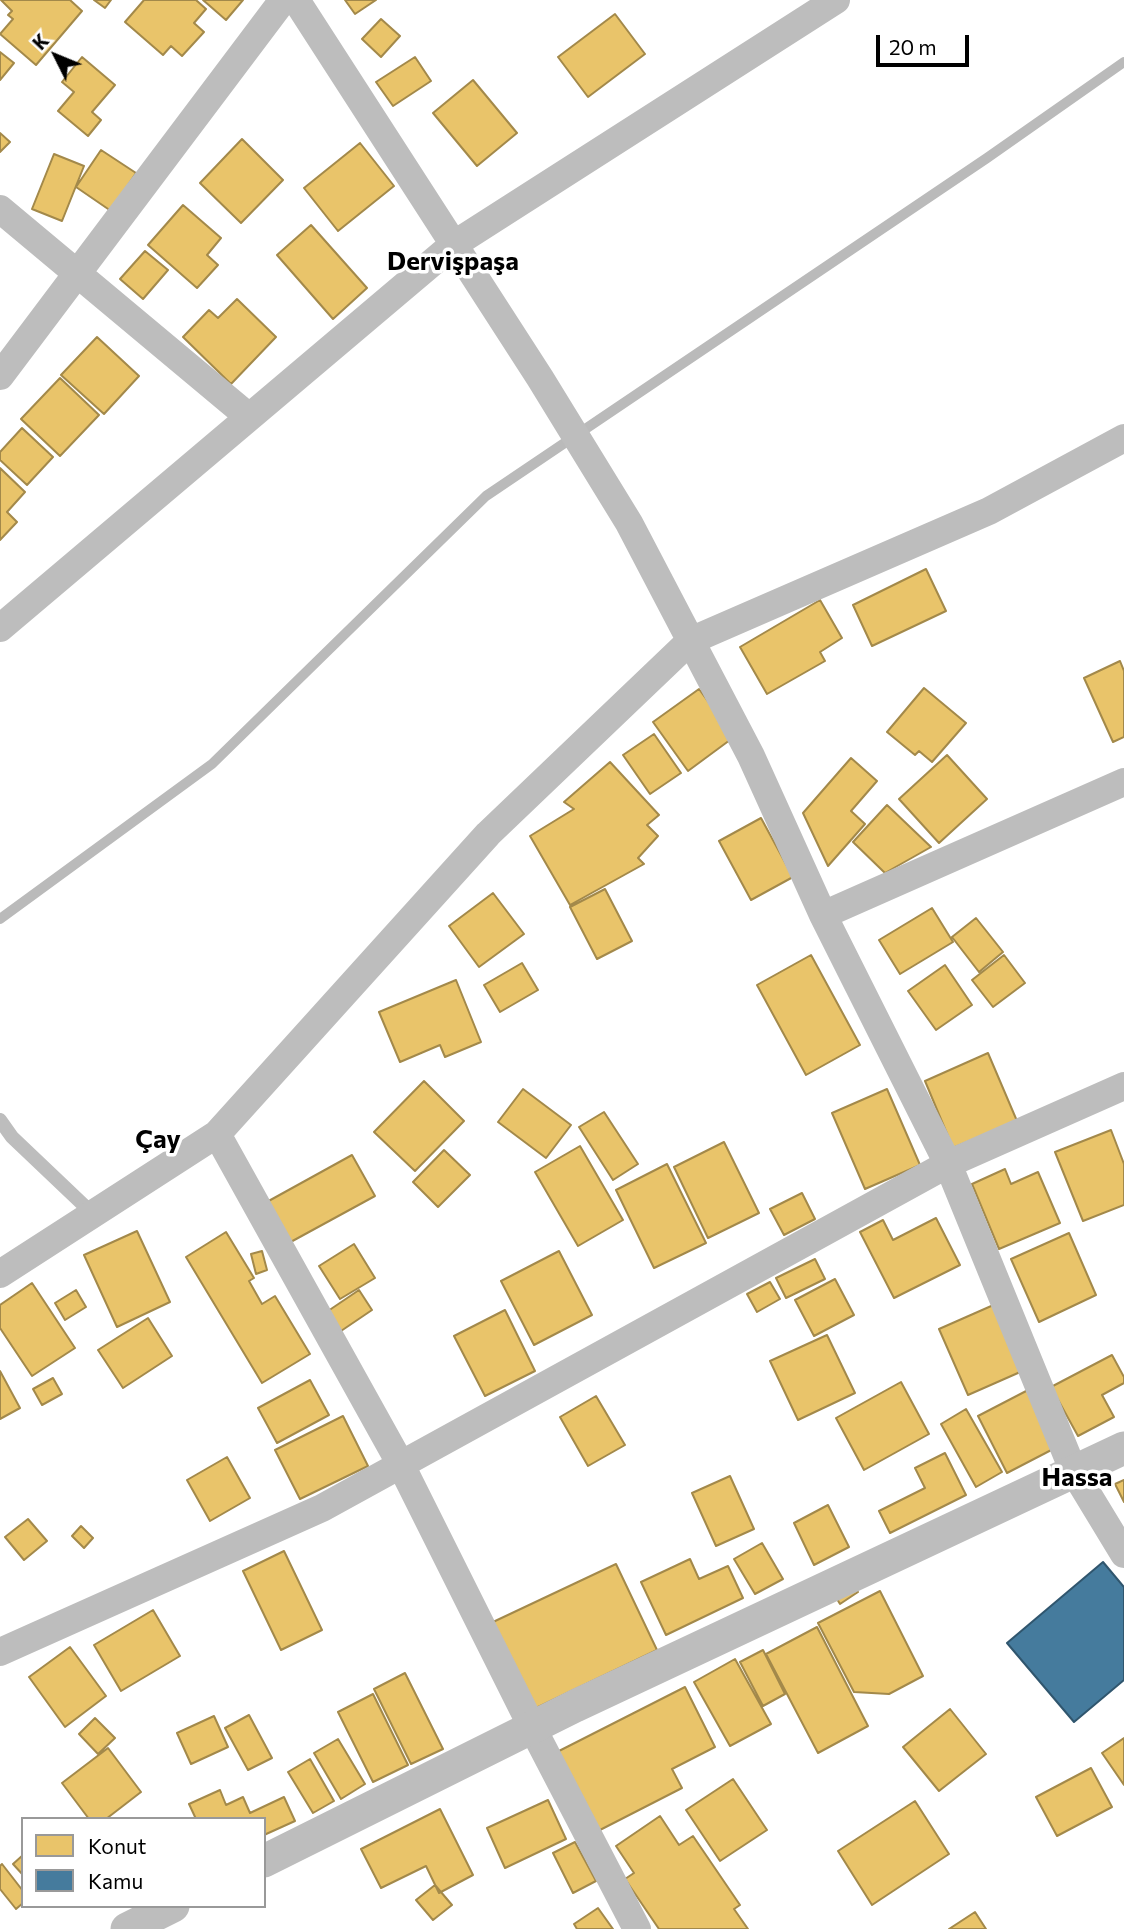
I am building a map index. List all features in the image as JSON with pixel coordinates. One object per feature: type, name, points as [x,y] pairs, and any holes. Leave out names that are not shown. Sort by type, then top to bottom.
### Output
[{"type":"street","points":[[0,376],[284,0]]},
{"type":"street","points":[[296,0],[540,378],[629,523],[751,756],[823,915],[948,1164],[1073,1470],[1124,1554]]},
{"type":"street","points":[[0,628],[453,245],[836,0]]},
{"type":"street","points":[[0,209],[250,417]]},
{"type":"street","points":[[0,1274],[217,1134],[488,834],[690,641],[989,511],[1124,438]]},
{"type":"street","points":[[823,915],[1124,782]]},
{"type":"street","points":[[0,1652],[322,1508],[948,1164],[1124,1086]]},
{"type":"street","points":[[217,1134],[400,1463],[637,1929]]},
{"type":"street","points":[[266,1860],[532,1727],[1124,1448]]},
{"type":"street","points":[[127,1929],[169,1908]]},
{"type":"lane","points":[[0,1120],[12,1137],[93,1214]]},
{"type":"building: Konut","points":[[1,0],[70,0],[82,11],[36,65],[0,34],[13,19],[8,15],[12,11]]},
{"type":"building: Konut","points":[[94,0],[111,0],[105,8]]},
{"type":"building: Konut","points":[[144,0],[196,0],[206,9],[194,23],[204,32],[182,56],[171,46],[163,55],[125,22]]},
{"type":"building: Konut","points":[[203,0],[243,0],[226,20]]},
{"type":"building: Konut","points":[[345,0],[376,0],[355,14]]},
{"type":"building: Konut","points":[[615,14],[645,54],[588,97],[558,57]]},
{"type":"building: Konut","points":[[381,19],[400,36],[381,57],[362,39]]},
{"type":"building: Konut","points":[[0,52],[14,63],[0,80]]},
{"type":"building: Konut","points":[[82,57],[115,85],[92,112],[101,120],[88,136],[58,111],[74,92],[62,82]]},
{"type":"building: Konut","points":[[415,57],[431,81],[393,106],[376,82]]},
{"type":"building: Konut","points":[[473,80],[517,133],[477,166],[433,113]]},
{"type":"building: Konut","points":[[0,133],[10,142],[0,152]]},
{"type":"building: Konut","points":[[242,139],[283,180],[241,223],[200,183]]},
{"type":"building: Konut","points":[[360,143],[394,186],[338,231],[304,188]]},
{"type":"building: Konut","points":[[101,150],[136,173],[111,211],[76,187]]},
{"type":"building: Konut","points":[[54,154],[84,166],[62,221],[32,209]]},
{"type":"building: Konut","points":[[183,205],[221,238],[207,255],[218,265],[197,288],[148,245]]},
{"type":"building: Konut","points":[[311,225],[367,288],[333,319],[277,255]]},
{"type":"building: Konut","points":[[145,251],[168,270],[143,299],[120,279]]},
{"type":"building: Konut","points":[[237,299],[276,337],[231,384],[183,337],[209,310],[218,318]]},
{"type":"building: Konut","points":[[97,337],[139,376],[104,414],[61,375]]},
{"type":"building: Konut","points":[[60,378],[99,415],[60,456],[21,419]]},
{"type":"building: Konut","points":[[22,428],[53,457],[27,485],[0,460],[0,452]]},
{"type":"building: Konut","points":[[0,468],[25,492],[7,512],[17,522],[0,540]]},
{"type":"building: Konut","points":[[926,569],[946,611],[872,646],[853,605]]},
{"type":"building: Konut","points":[[820,600],[842,638],[820,652],[825,661],[767,694],[740,647]]},
{"type":"building: Konut","points":[[1120,661],[1124,671],[1124,737],[1113,742],[1084,678]]},
{"type":"building: Konut","points":[[924,688],[966,723],[932,762],[919,751],[915,755],[887,732]]},
{"type":"building: Konut","points":[[699,689],[734,737],[688,771],[653,722]]},
{"type":"building: Konut","points":[[654,734],[681,773],[650,794],[623,755]]},
{"type":"building: Konut","points":[[947,755],[987,799],[939,843],[899,799]]},
{"type":"building: Konut","points":[[851,758],[877,781],[851,811],[865,824],[828,866],[803,813]]},
{"type":"building: Konut","points":[[610,762],[659,815],[647,825],[658,836],[638,858],[644,864],[570,905],[530,836],[574,809],[564,802]]},
{"type":"building: Konut","points":[[887,805],[931,847],[885,873],[853,842]]},
{"type":"building: Konut","points":[[761,818],[793,877],[751,900],[719,841]]},
{"type":"building: Konut","points":[[605,889],[632,941],[597,959],[570,907]]},
{"type":"building: Konut","points":[[493,893],[524,934],[479,967],[449,926]]},
{"type":"building: Konut","points":[[932,908],[953,942],[900,974],[879,940]]},
{"type":"building: Konut","points":[[976,918],[1003,952],[979,972],[952,937]]},
{"type":"building: Konut","points":[[811,955],[860,1045],[806,1075],[757,985]]},
{"type":"building: Konut","points":[[1004,955],[1025,983],[993,1007],[972,980]]},
{"type":"building: Konut","points":[[522,963],[538,990],[500,1012],[484,985]]},
{"type":"building: Konut","points":[[945,965],[972,1005],[936,1030],[908,991]]},
{"type":"building: Konut","points":[[456,980],[481,1042],[445,1057],[440,1045],[400,1062],[379,1012]]},
{"type":"building: Konut","points":[[988,1053],[1017,1121],[953,1148],[925,1081]]},
{"type":"building: Konut","points":[[424,1081],[464,1121],[415,1171],[374,1132]]},
{"type":"building: Konut","points":[[523,1089],[571,1125],[546,1158],[498,1122]]},
{"type":"building: Konut","points":[[887,1089],[920,1165],[865,1189],[832,1113]]},
{"type":"building: Konut","points":[[604,1112],[638,1164],[613,1180],[579,1127]]},
{"type":"building: Konut","points":[[1111,1130],[1124,1164],[1124,1205],[1083,1221],[1055,1152]]},
{"type":"building: Konut","points":[[724,1142],[759,1213],[708,1238],[674,1167]]},
{"type":"building: Konut","points":[[580,1146],[623,1220],[578,1246],[535,1172]]},
{"type":"building: Konut","points":[[444,1150],[470,1175],[438,1207],[413,1182]]},
{"type":"building: Konut","points":[[352,1155],[375,1196],[287,1244],[265,1203]]},
{"type":"building: Konut","points":[[667,1164],[706,1243],[654,1268],[616,1190]]},
{"type":"building: Konut","points":[[1005,1169],[1011,1184],[1038,1172],[1060,1223],[999,1249],[972,1184]]},
{"type":"building: Konut","points":[[802,1193],[815,1219],[784,1235],[770,1209]]},
{"type":"building: Konut","points":[[936,1218],[960,1265],[894,1298],[860,1232],[883,1220],[893,1240]]},
{"type":"building: Konut","points":[[137,1231],[170,1302],[117,1327],[84,1255]]},
{"type":"building: Konut","points":[[226,1232],[254,1278],[249,1281],[262,1304],[275,1296],[310,1354],[262,1383],[186,1257]]},
{"type":"building: Konut","points":[[1069,1233],[1096,1295],[1039,1322],[1011,1259]]},
{"type":"building: Konut","points":[[354,1244],[375,1278],[340,1299],[319,1266]]},
{"type":"building: Konut","points":[[262,1251],[267,1270],[256,1274],[251,1254]]},
{"type":"building: Konut","points":[[559,1251],[592,1315],[534,1345],[501,1281]]},
{"type":"building: Konut","points":[[815,1259],[825,1279],[786,1298],[776,1278]]},
{"type":"building: Konut","points":[[835,1279],[854,1315],[814,1336],[795,1300]]},
{"type":"building: Konut","points":[[770,1282],[780,1299],[757,1312],[747,1294]]},
{"type":"building: Konut","points":[[32,1283],[75,1348],[32,1376],[0,1328],[0,1305]]},
{"type":"building: Konut","points":[[76,1290],[86,1307],[65,1320],[55,1303]]},
{"type":"building: Konut","points":[[359,1290],[372,1310],[341,1331],[328,1311]]},
{"type":"building: Konut","points":[[998,1303],[1027,1369],[968,1395],[939,1329]]},
{"type":"building: Konut","points":[[505,1310],[535,1371],[485,1396],[454,1336]]},
{"type":"building: Konut","points":[[148,1318],[172,1356],[123,1388],[98,1350]]},
{"type":"building: Konut","points":[[827,1335],[855,1393],[798,1420],[770,1361]]},
{"type":"building: Konut","points":[[1112,1355],[1124,1377],[1124,1383],[1102,1395],[1114,1417],[1078,1436],[1051,1387]]},
{"type":"building: Konut","points":[[0,1371],[20,1408],[0,1419]]},
{"type":"building: Konut","points":[[53,1378],[62,1394],[42,1405],[33,1389]]},
{"type":"building: Konut","points":[[310,1380],[329,1415],[277,1443],[258,1408]]},
{"type":"building: Konut","points":[[901,1382],[929,1434],[864,1470],[836,1418]]},
{"type":"building: Konut","points":[[1030,1389],[1059,1446],[1007,1473],[978,1416]]},
{"type":"building: Konut","points":[[596,1396],[625,1445],[588,1466],[560,1417]]},
{"type":"building: Konut","points":[[966,1409],[1002,1472],[976,1487],[941,1424]]},
{"type":"building: Konut","points":[[343,1416],[368,1466],[300,1499],[275,1450]]},
{"type":"building: Konut","points":[[945,1453],[966,1495],[890,1533],[879,1511],[925,1488],[915,1468]]},
{"type":"building: Konut","points":[[227,1457],[250,1498],[210,1521],[187,1480]]},
{"type":"building: Konut","points":[[730,1476],[754,1529],[716,1546],[692,1493]]},
{"type":"building: Konut","points":[[1124,1480],[1124,1502],[1115,1484]]},
{"type":"building: Konut","points":[[828,1505],[849,1547],[814,1565],[794,1523]]},
{"type":"building: Konut","points":[[28,1519],[47,1541],[24,1560],[5,1537]]},
{"type":"building: Konut","points":[[81,1526],[93,1538],[84,1548],[72,1536]]},
{"type":"building: Konut","points":[[762,1543],[783,1579],[755,1594],[734,1559]]},
{"type":"building: Konut","points":[[284,1551],[322,1630],[281,1650],[243,1571]]},
{"type":"building: Konut","points":[[690,1559],[699,1579],[728,1566],[743,1598],[666,1635],[641,1582]]},
{"type":"building: Konut","points":[[616,1564],[657,1650],[534,1709],[493,1622]]},
{"type":"building: Konut","points":[[851,1583],[858,1592],[840,1604],[834,1594]]},
{"type":"building: Konut","points":[[880,1591],[923,1676],[889,1694],[854,1692],[818,1623]]},
{"type":"building: Konut","points":[[153,1610],[180,1656],[121,1691],[94,1645]]},
{"type":"building: Konut","points":[[817,1627],[868,1726],[818,1753],[766,1654]]},
{"type":"building: Konut","points":[[70,1647],[106,1696],[65,1727],[29,1677]]},
{"type":"building: Konut","points":[[763,1650],[785,1694],[763,1706],[740,1662]]},
{"type":"building: Konut","points":[[735,1659],[771,1724],[730,1746],[694,1682]]},
{"type":"building: Konut","points":[[405,1673],[443,1749],[411,1764],[374,1689]]},
{"type":"building: Konut","points":[[685,1687],[715,1747],[672,1769],[682,1788],[598,1831],[557,1752]]},
{"type":"building: Konut","points":[[373,1694],[408,1765],[373,1782],[338,1712]]},
{"type":"building: Konut","points":[[950,1709],[986,1754],[939,1791],[903,1747]]},
{"type":"building: Konut","points":[[249,1715],[272,1758],[248,1770],[225,1728]]},
{"type":"building: Konut","points":[[214,1716],[228,1747],[191,1764],[177,1733]]},
{"type":"building: Konut","points":[[95,1718],[115,1738],[98,1754],[79,1734]]},
{"type":"building: Konut","points":[[1124,1738],[1124,1785],[1102,1753]]},
{"type":"building: Konut","points":[[338,1739],[365,1784],[341,1799],[314,1753]]},
{"type":"building: Konut","points":[[108,1748],[141,1792],[109,1817],[88,1817],[62,1783]]},
{"type":"building: Konut","points":[[310,1759],[334,1801],[313,1813],[288,1772]]},
{"type":"building: Konut","points":[[1091,1768],[1112,1807],[1057,1836],[1036,1797]]},
{"type":"building: Konut","points":[[733,1779],[767,1830],[720,1861],[686,1810]]},
{"type":"building: Konut","points":[[220,1790],[226,1805],[243,1797],[250,1813],[284,1797],[295,1821],[266,1834],[266,1817],[195,1817],[189,1804]]},
{"type":"building: Konut","points":[[548,1800],[566,1839],[505,1868],[487,1828]]},
{"type":"building: Konut","points":[[915,1801],[949,1854],[872,1905],[838,1851]]},
{"type":"building: Konut","points":[[440,1809],[473,1875],[439,1893],[426,1866],[381,1888],[361,1849]]},
{"type":"building: Konut","points":[[660,1816],[679,1845],[693,1836],[740,1905],[734,1909],[748,1929],[659,1929],[625,1879],[634,1873],[616,1846]]},
{"type":"building: Konut","points":[[575,1842],[596,1881],[573,1893],[553,1853]]},
{"type":"building: Konut","points":[[21,1857],[21,1873],[13,1864]]},
{"type":"building: Konut","points":[[2,1864],[21,1888],[21,1905],[16,1909],[0,1889]]},
{"type":"building: Konut","points":[[435,1885],[452,1905],[433,1920],[416,1900]]},
{"type":"building: Konut","points":[[598,1908],[613,1929],[577,1929],[574,1924]]},
{"type":"building: Konut","points":[[975,1912],[986,1929],[949,1929]]},
{"type":"building: Kamu","points":[[1103,1562],[1124,1587],[1124,1680],[1074,1722],[1007,1643]]},
{"type":"waterway","points":[[0,919],[212,764],[486,496],[987,158],[1124,62]]},
{"type":"district","name":"Dervişpaşa","points":[[453,261]]},
{"type":"district","name":"Çay","points":[[158,1139]]},
{"type":"district","name":"Hassa","points":[[1077,1477]]}]
